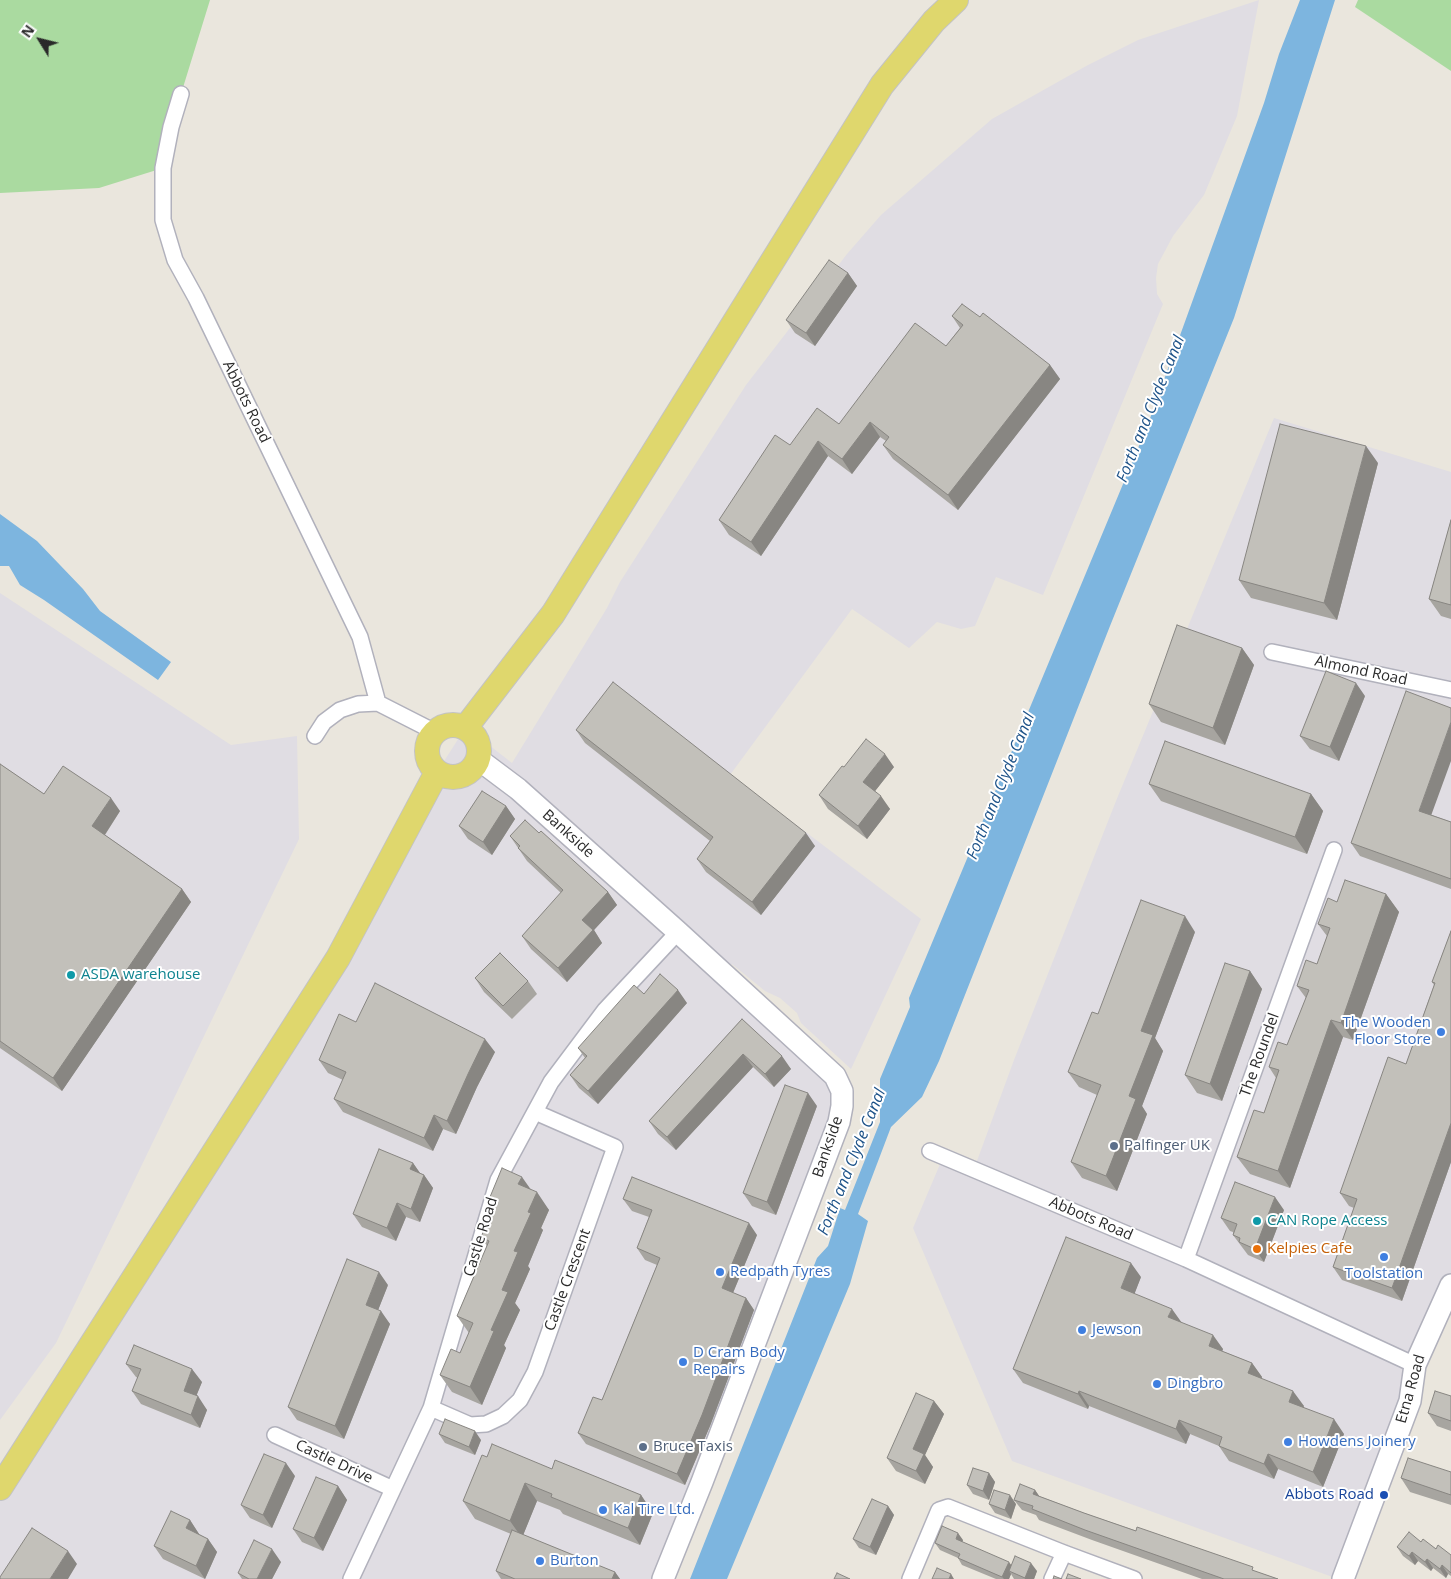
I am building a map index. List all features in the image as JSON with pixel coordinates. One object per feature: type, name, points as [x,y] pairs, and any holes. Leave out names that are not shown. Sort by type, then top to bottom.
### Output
[{"type":"main road","points":[[466,727],[553,614],[882,86],[934,21],[956,0]]},
{"type":"main road","points":[[451,724],[466,727],[473,733],[478,741],[480,750],[473,768],[466,774],[456,777],[446,776],[437,772],[427,757],[426,748],[429,739],[435,732],[442,726],[451,724]]},
{"type":"main road","points":[[0,1488],[338,958],[437,772]]},
{"type":"street","name":"Abbots Road","points":[[181,94],[170,127],[162,168],[163,220],[175,260],[200,307],[360,637],[378,703]]},
{"type":"street","name":"Almond Road","points":[[1272,652],[1451,690]]},
{"type":"street","points":[[315,736],[324,722],[340,710],[358,704],[378,703],[435,732]]},
{"type":"street","name":"Bankside","points":[[478,759],[518,789],[678,932],[835,1076],[842,1091],[839,1122],[702,1482],[663,1579]]},
{"type":"street","name":"The Roundel","points":[[1186,1259],[1334,850]]},
{"type":"street","name":"Castle Road","points":[[351,1579],[432,1408],[498,1180],[551,1082],[605,1010],[678,932]]},
{"type":"street","name":"Castle Crescent","points":[[432,1408],[470,1425],[486,1424],[503,1416],[520,1400],[535,1372],[612,1156],[615,1147],[535,1112]]},
{"type":"street","name":"Abbots Road","points":[[930,1151],[1186,1259],[1415,1365]]},
{"type":"street","name":"Etna Road","points":[[1343,1579],[1410,1401],[1415,1365],[1451,1285]]},
{"type":"street","name":"Castle Drive","points":[[276,1435],[394,1489]]},
{"type":"street","points":[[910,1579],[938,1510],[948,1506],[1134,1579]]},
{"type":"street","points":[[1052,1579],[1064,1553]]},
{"type":"shaded area","points":[[1259,0],[1237,116],[1204,195],[1173,236],[1158,264],[1156,278],[1157,294],[1163,304],[1043,595],[996,577],[975,626],[961,629],[937,622],[909,648],[852,609],[730,775],[921,919],[851,1069],[801,1023],[797,1013],[780,998],[765,991],[732,964],[723,974],[842,1091],[663,1579],[0,1579],[0,1488],[338,958],[437,772],[466,727],[512,763],[607,608],[620,582],[746,385],[847,254],[881,215],[992,119],[1088,65],[1138,40]]},
{"type":"shaded area","points":[[1274,418],[1451,472],[1451,1285],[1338,1579],[1012,1461],[913,1228],[943,1157],[974,1169],[1014,1060],[1116,801]]},
{"type":"shaded area","points":[[0,593],[231,745],[297,736],[299,839],[56,1343],[0,1420]]},
{"type":"green space","points":[[0,0],[210,0],[181,94],[163,168],[99,188],[0,193]]},
{"type":"green space","points":[[1358,0],[1451,0],[1451,71],[1355,7]]},
{"type":"water","name":"Forth and Clyde Canal","points":[[1300,0],[1335,0],[1234,318],[1110,626],[939,1061],[922,1097],[891,1127],[858,1214],[868,1221],[850,1284],[727,1579],[690,1579],[817,1258],[828,1246],[840,1208],[845,1210],[880,1122],[880,1079],[910,1007],[909,998],[1148,424],[1264,103],[1279,54]]},
{"type":"water","points":[[0,514],[37,541],[83,589],[100,611],[171,662],[158,680],[20,585],[9,566],[0,566]]},
{"type":"building","points":[[829,260],[848,273],[806,333],[786,320]]},
{"type":"building","points":[[962,304],[980,317],[983,313],[1050,365],[948,495],[883,445],[889,437],[870,422],[842,459],[818,441],[751,542],[719,520],[775,435],[790,445],[817,408],[839,424],[915,323],[946,346],[963,325],[952,316]]},
{"type":"building","points":[[1280,424],[1366,446],[1324,603],[1239,580]]},
{"type":"building","points":[[1451,520],[1451,605],[1429,599]]},
{"type":"building","points":[[1177,625],[1242,648],[1213,728],[1149,704]]},
{"type":"building","points":[[1326,671],[1356,683],[1330,747],[1300,736]]},
{"type":"building","points":[[613,682],[806,833],[752,902],[697,859],[713,837],[576,730]]},
{"type":"building","points":[[1406,691],[1451,708],[1451,722],[1419,811],[1451,822],[1451,879],[1351,843]]},
{"type":"building","points":[[866,739],[885,754],[863,782],[881,796],[858,826],[819,795]]},
{"type":"building","points":[[1165,741],[1311,794],[1295,837],[1149,784]]},
{"type":"building","name":"ASDA warehouse","points":[[0,764],[44,794],[63,766],[111,798],[92,826],[182,889],[53,1078],[0,1041]]},
{"type":"building","points":[[482,791],[506,806],[483,842],[459,826]]},
{"type":"building","points":[[525,820],[539,833],[541,831],[608,892],[582,920],[593,930],[558,968],[522,936],[563,890],[518,848],[520,846],[510,836]]},
{"type":"building","points":[[1345,880],[1386,894],[1341,1023],[1331,1020],[1278,1171],[1237,1157],[1254,1110],[1264,1113],[1279,1070],[1269,1067],[1278,1042],[1287,1045],[1309,990],[1297,986],[1306,960],[1317,964],[1330,928],[1318,924],[1328,898],[1337,902]]},
{"type":"building","points":[[1141,900],[1185,916],[1141,1031],[1153,1035],[1129,1096],[1136,1099],[1106,1176],[1071,1162],[1101,1085],[1068,1072],[1092,1012],[1098,1014]]},
{"type":"building","points":[[1451,931],[1451,1123],[1392,1288],[1333,1267],[1357,1199],[1340,1193],[1388,1057],[1406,1064],[1435,983],[1432,982]]},
{"type":"building","points":[[500,953],[528,981],[503,1006],[475,978]]},
{"type":"building","points":[[1225,963],[1250,971],[1210,1084],[1185,1075]]},
{"type":"building","points":[[660,974],[678,990],[588,1091],[570,1075],[587,1056],[578,1048],[634,985],[644,994]]},
{"type":"building","points":[[375,983],[485,1039],[447,1121],[434,1115],[424,1138],[334,1099],[346,1072],[319,1060],[339,1014],[356,1022]]},
{"type":"building","points":[[742,1019],[782,1056],[765,1074],[743,1054],[667,1137],[649,1121]]},
{"type":"building","points":[[785,1085],[808,1093],[767,1202],[743,1193]]},
{"type":"building","points":[[379,1149],[413,1163],[410,1169],[424,1175],[411,1209],[397,1203],[387,1228],[353,1214]]},
{"type":"building","points":[[502,1168],[522,1177],[518,1184],[537,1192],[528,1212],[531,1213],[514,1251],[518,1252],[502,1290],[508,1292],[491,1330],[494,1331],[470,1387],[440,1375],[451,1349],[460,1353],[473,1323],[457,1316],[489,1241],[481,1237],[497,1199],[490,1197]]},
{"type":"building","points":[[632,1177],[749,1223],[722,1288],[746,1298],[702,1415],[677,1474],[578,1433],[593,1397],[602,1400],[660,1258],[637,1248],[652,1210],[623,1199]]},
{"type":"building","points":[[1235,1182],[1275,1197],[1255,1249],[1239,1242],[1240,1238],[1233,1235],[1237,1224],[1221,1218]]},
{"type":"building","points":[[1066,1237],[1131,1263],[1121,1288],[1172,1309],[1168,1317],[1213,1335],[1209,1346],[1252,1363],[1248,1373],[1293,1391],[1289,1402],[1334,1419],[1313,1472],[1268,1454],[1264,1464],[1219,1446],[1222,1437],[1179,1420],[1176,1429],[1079,1391],[1078,1394],[1013,1369]]},
{"type":"building","points":[[347,1259],[379,1272],[366,1305],[381,1311],[335,1426],[288,1407]]},
{"type":"building","points":[[134,1345],[192,1369],[184,1391],[198,1396],[191,1415],[132,1391],[141,1369],[126,1364]]},
{"type":"building","points":[[1435,1391],[1451,1396],[1451,1421],[1428,1413]]},
{"type":"building","points":[[916,1393],[934,1401],[913,1449],[924,1454],[916,1471],[887,1458]]},
{"type":"building","points":[[445,1419],[475,1431],[469,1447],[439,1434]]},
{"type":"building","points":[[492,1444],[552,1469],[555,1460],[641,1495],[628,1528],[551,1497],[552,1494],[525,1483],[510,1521],[463,1501],[482,1455],[487,1457]]},
{"type":"building","points":[[264,1454],[286,1463],[263,1515],[241,1505]]},
{"type":"building","points":[[1408,1458],[1451,1472],[1451,1495],[1401,1478]]},
{"type":"building","points":[[973,1468],[989,1473],[983,1491],[967,1485]]},
{"type":"building","points":[[316,1477],[338,1486],[314,1538],[293,1529]]},
{"type":"building","points":[[1020,1484],[1035,1490],[1033,1494],[1084,1513],[1136,1531],[1137,1527],[1253,1567],[1252,1570],[1278,1579],[1224,1579],[1085,1530],[1032,1509],[1033,1506],[1014,1500]]},
{"type":"building","points":[[994,1490],[1010,1495],[1005,1510],[989,1504]]},
{"type":"building","points":[[872,1499],[888,1506],[870,1547],[853,1539]]},
{"type":"building","points":[[171,1511],[190,1520],[186,1528],[208,1539],[196,1566],[154,1546]]},
{"type":"building","points":[[942,1526],[958,1533],[956,1539],[1009,1562],[1002,1577],[958,1558],[960,1554],[935,1543]]},
{"type":"building","points":[[32,1528],[68,1551],[50,1579],[0,1579],[0,1577]]},
{"type":"building","points":[[512,1530],[615,1572],[612,1579],[515,1579],[496,1571]]},
{"type":"building","points":[[1409,1532],[1421,1542],[1423,1539],[1436,1549],[1438,1545],[1451,1555],[1451,1573],[1442,1565],[1440,1569],[1427,1559],[1425,1562],[1412,1552],[1409,1556],[1397,1547]]},
{"type":"building","points":[[254,1540],[272,1549],[257,1579],[249,1579],[238,1573]]},
{"type":"building","points":[[1015,1556],[1031,1563],[1025,1578],[1009,1571]]},
{"type":"building","points":[[937,1568],[951,1574],[949,1579],[932,1579]]},
{"type":"building","points":[[837,1573],[850,1579],[834,1579]]},
{"type":"building","points":[[1068,1574],[1081,1579],[1066,1579]]},
{"type":"place","name":"ASDA warehouse","points":[[71,975]]},
{"type":"place","name":"The Wooden Floor Store","points":[[1441,1032]]},
{"type":"place","name":"Palfinger UK","points":[[1114,1146]]},
{"type":"place","name":"CAN Rope Access","points":[[1257,1221]]},
{"type":"place","name":"Kelpies Cafe","points":[[1257,1249]]},
{"type":"place","name":"Toolstation","points":[[1384,1257]]},
{"type":"place","name":"Redpath Tyres","points":[[720,1272]]},
{"type":"place","name":"Jewson","points":[[1082,1330]]},
{"type":"place","name":"D Cram Body Repairs","points":[[683,1362]]},
{"type":"place","name":"Dingbro","points":[[1157,1384]]},
{"type":"place","name":"Howdens Joinery","points":[[1288,1442]]},
{"type":"place","name":"Bruce Taxis","points":[[643,1447]]},
{"type":"place","name":"Abbots Road","points":[[1384,1495]]},
{"type":"place","name":"Kal Tire Ltd.","points":[[603,1510]]},
{"type":"place","name":"Burton","points":[[540,1561]]}]
